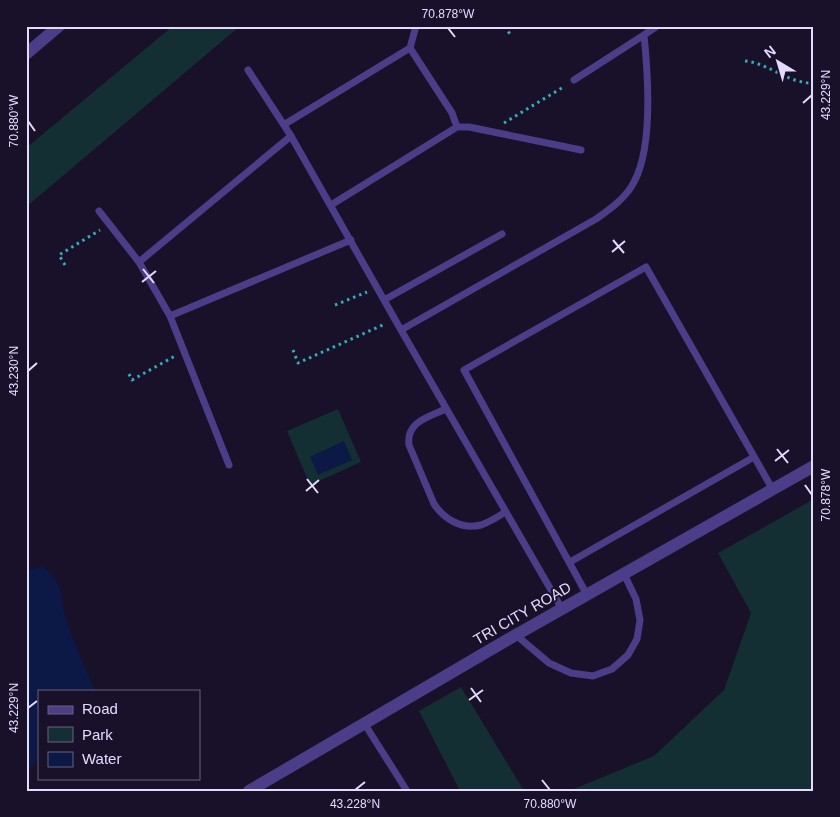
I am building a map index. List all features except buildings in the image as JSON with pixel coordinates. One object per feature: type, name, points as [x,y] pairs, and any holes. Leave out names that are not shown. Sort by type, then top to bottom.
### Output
[{"type":"street","points":[[26,54],[59,26]]},
{"type":"street","name":"TRI CITY ROAD","points":[[248,791],[516,635],[814,466]]},
{"type":"lane","points":[[285,124],[410,48],[416,26]]},
{"type":"lane","points":[[574,80],[657,26]]},
{"type":"lane","points":[[401,330],[596,219],[612,208],[625,195],[634,182],[643,150],[648,83],[644,35]]},
{"type":"lane","points":[[410,48],[452,113],[457,127]]},
{"type":"lane","points":[[248,70],[285,124],[395,320],[562,609]]},
{"type":"lane","points":[[331,205],[457,127],[469,127],[581,150]]},
{"type":"lane","points":[[140,262],[291,136]]},
{"type":"lane","points":[[99,211],[140,262],[170,316],[229,466]]},
{"type":"lane","points":[[384,300],[502,234]]},
{"type":"lane","points":[[170,316],[351,240]]},
{"type":"lane","points":[[587,595],[464,370],[472,365],[646,267],[773,490]]},
{"type":"lane","points":[[446,408],[414,426],[408,437],[409,445],[434,504],[440,513],[448,519],[464,526],[482,524],[506,512]]},
{"type":"lane","points":[[570,562],[754,457]]},
{"type":"lane","points":[[516,635],[549,663],[571,674],[593,676],[612,669],[628,655],[637,639],[640,620],[636,599],[624,574]]},
{"type":"lane","points":[[364,723],[407,791]]},
{"type":"path","points":[[505,26],[511,36]]},
{"type":"path","points":[[745,61],[756,62],[789,79],[814,83]]},
{"type":"path","points":[[491,132],[574,80]]},
{"type":"path","points":[[65,265],[59,255],[109,224]]},
{"type":"path","points":[[335,305],[377,288]]},
{"type":"path","points":[[293,350],[298,362],[395,320]]},
{"type":"path","points":[[129,374],[132,380],[184,350]]},
{"type":"green space","points":[[173,26],[240,26],[26,207],[26,148]]},
{"type":"green space","points":[[338,409],[361,462],[310,485],[287,431]]},
{"type":"green space","points":[[814,499],[814,791],[569,791],[654,756],[724,690],[751,613],[718,553]]},
{"type":"green space","points":[[461,687],[524,791],[460,791],[419,711]]},
{"type":"water","points":[[344,441],[352,460],[318,475],[310,457]]},
{"type":"water","points":[[43,566],[56,580],[61,592],[67,622],[95,690],[38,690],[38,758],[28,771],[26,769],[26,726],[28,714],[26,709],[26,571]]}]
